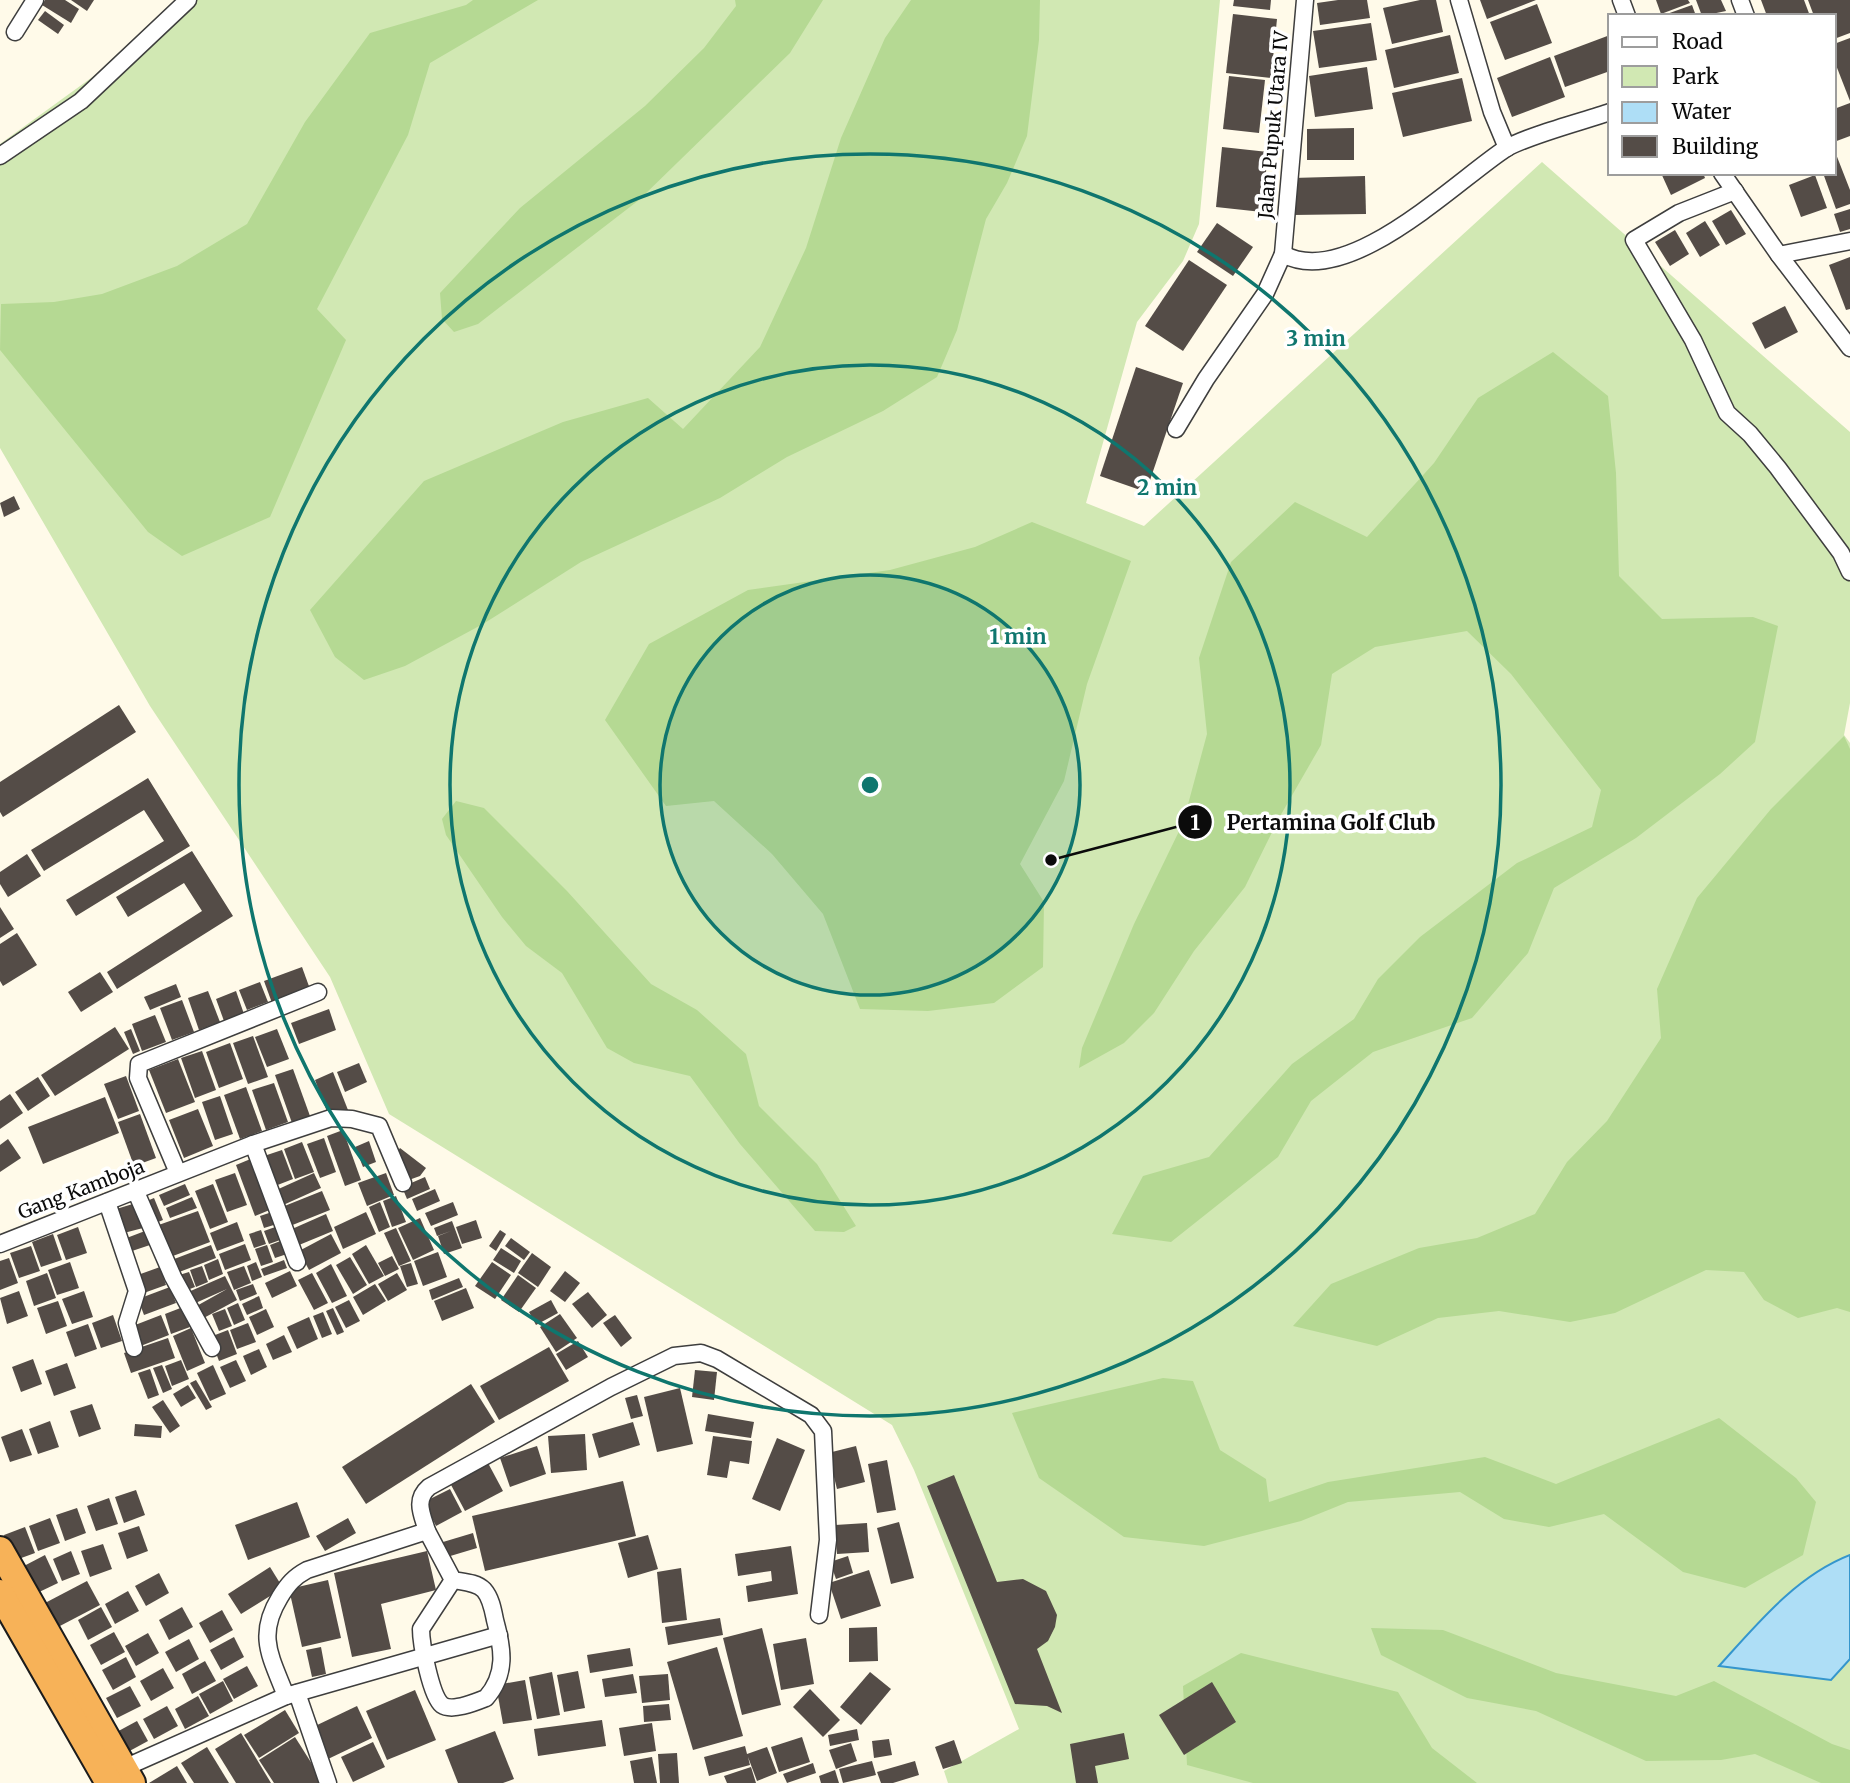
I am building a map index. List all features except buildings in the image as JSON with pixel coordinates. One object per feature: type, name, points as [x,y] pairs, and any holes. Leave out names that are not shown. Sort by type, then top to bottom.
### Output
[{"type":"highway","points":[[0,1550],[122,1778]]},
{"type":"highway","points":[[0,1593],[122,1778]]},
{"type":"street","points":[[15,32],[35,0]]},
{"type":"street","points":[[0,156],[81,101],[188,0]]},
{"type":"street","name":"Jalan Pupuk Utara IV","points":[[1176,429],[1265,294],[1283,254],[1304,0]]},
{"type":"street","points":[[1459,0],[1492,112],[1507,148]]},
{"type":"street","points":[[1283,254],[1303,261],[1354,252],[1433,206],[1507,148],[1608,113]]},
{"type":"street","points":[[1723,175],[1779,255],[1850,348]]},
{"type":"street","points":[[1735,191],[1679,213],[1634,240],[1693,340],[1727,412],[1750,434],[1778,468],[1841,553],[1850,572]]},
{"type":"street","points":[[1779,255],[1850,241]]},
{"type":"street","points":[[178,1173],[138,1077],[139,1064],[318,992]]},
{"type":"street","name":"Gang Kamboja","points":[[0,1244],[253,1144],[331,1118],[352,1119],[380,1126],[403,1183]]},
{"type":"street","points":[[253,1144],[297,1262]]},
{"type":"street","points":[[136,1192],[173,1277],[212,1348]]},
{"type":"street","points":[[107,1202],[137,1291],[128,1323],[134,1348]]},
{"type":"street","points":[[453,1580],[427,1531],[419,1504],[429,1487],[611,1387],[674,1356],[701,1353],[717,1359],[811,1415],[823,1431],[828,1540],[819,1615]]},
{"type":"street","points":[[328,1783],[266,1640],[268,1622],[290,1581],[307,1570],[427,1531]]},
{"type":"street","points":[[453,1580],[477,1584],[484,1591],[502,1652],[501,1671],[491,1692],[478,1702],[451,1707],[442,1705],[424,1654],[422,1625],[453,1580]]},
{"type":"street","points":[[122,1778],[291,1695],[424,1654],[499,1635]]},
{"type":"green space","points":[[194,0],[1220,0],[1199,224],[1183,261],[1137,322],[1086,503],[1144,526],[1542,162],[1850,432],[1850,703],[1844,735],[1850,743],[1850,1783],[948,1783],[944,1771],[1019,1729],[914,1470],[892,1425],[389,1114],[330,977],[150,706],[0,448],[0,144],[178,15]]},
{"type":"green space","points":[[473,0],[538,0],[430,63],[408,135],[317,309],[346,340],[270,517],[182,556],[148,532],[0,350],[1,304],[54,302],[102,294],[177,266],[247,224],[305,122],[370,33],[466,5]]},
{"type":"green space","points":[[735,0],[823,0],[790,53],[639,200],[478,324],[454,332],[442,319],[440,293],[520,208],[645,106],[704,48],[736,6]]},
{"type":"green space","points":[[911,0],[1040,0],[1039,40],[1027,136],[1007,183],[986,219],[957,330],[937,377],[883,411],[787,457],[720,498],[581,562],[483,624],[405,666],[364,680],[335,657],[310,610],[424,481],[563,422],[648,398],[683,429],[760,347],[806,248],[841,138],[885,38]]},
{"type":"green space","points":[[1553,352],[1608,396],[1616,473],[1619,576],[1662,619],[1753,617],[1778,626],[1755,742],[1720,774],[1636,838],[1554,888],[1528,953],[1472,1018],[1373,1052],[1311,1101],[1278,1157],[1171,1242],[1112,1234],[1143,1176],[1209,1157],[1292,1064],[1354,1019],[1378,979],[1420,937],[1517,863],[1592,827],[1601,790],[1511,674],[1467,631],[1375,647],[1332,674],[1321,745],[1279,818],[1245,887],[1194,951],[1154,1013],[1124,1043],[1079,1068],[1082,1048],[1134,924],[1183,823],[1207,734],[1199,658],[1231,562],[1295,502],[1367,537],[1434,463],[1478,398]]},
{"type":"green space","points":[[1032,522],[1131,561],[1087,684],[1064,781],[1020,864],[1044,902],[1043,967],[994,1003],[928,1011],[860,1009],[823,914],[772,854],[714,801],[666,806],[605,720],[649,644],[748,590],[890,570],[975,547]]},
{"type":"green space","points":[[1844,736],[1850,749],[1850,1312],[1837,1308],[1798,1318],[1764,1300],[1744,1272],[1706,1270],[1615,1313],[1570,1322],[1499,1311],[1438,1318],[1377,1346],[1293,1326],[1331,1284],[1419,1248],[1477,1238],[1535,1214],[1567,1162],[1607,1121],[1661,1038],[1657,989],[1697,898],[1771,809]]},
{"type":"green space","points":[[456,801],[484,808],[567,891],[651,984],[697,1010],[746,1054],[759,1106],[817,1164],[856,1226],[844,1232],[815,1231],[740,1144],[690,1076],[634,1063],[607,1048],[562,973],[526,946],[502,917],[446,835],[442,819]]},
{"type":"green space","points":[[1163,1378],[1193,1381],[1220,1450],[1266,1479],[1269,1502],[1328,1482],[1485,1457],[1556,1484],[1719,1418],[1796,1478],[1816,1502],[1803,1555],[1745,1588],[1683,1572],[1604,1514],[1549,1527],[1504,1519],[1460,1492],[1348,1502],[1301,1521],[1204,1546],[1124,1537],[1039,1478],[1012,1413]]},
{"type":"green space","points":[[1371,1628],[1443,1630],[1556,1673],[1676,1696],[1714,1681],[1832,1744],[1850,1750],[1850,1783],[1821,1783],[1755,1754],[1721,1760],[1646,1761],[1536,1711],[1467,1698],[1381,1655]]},
{"type":"green space","points":[[1241,1653],[1398,1692],[1432,1748],[1477,1783],[1253,1783],[1187,1765],[1183,1686]]},
{"type":"water","points":[[1850,1555],[1850,1659],[1831,1680],[1719,1666],[1795,1588],[1830,1564]]},
{"type":"place","name":"Pertamina Golf Club","points":[[1051,860]]}]
